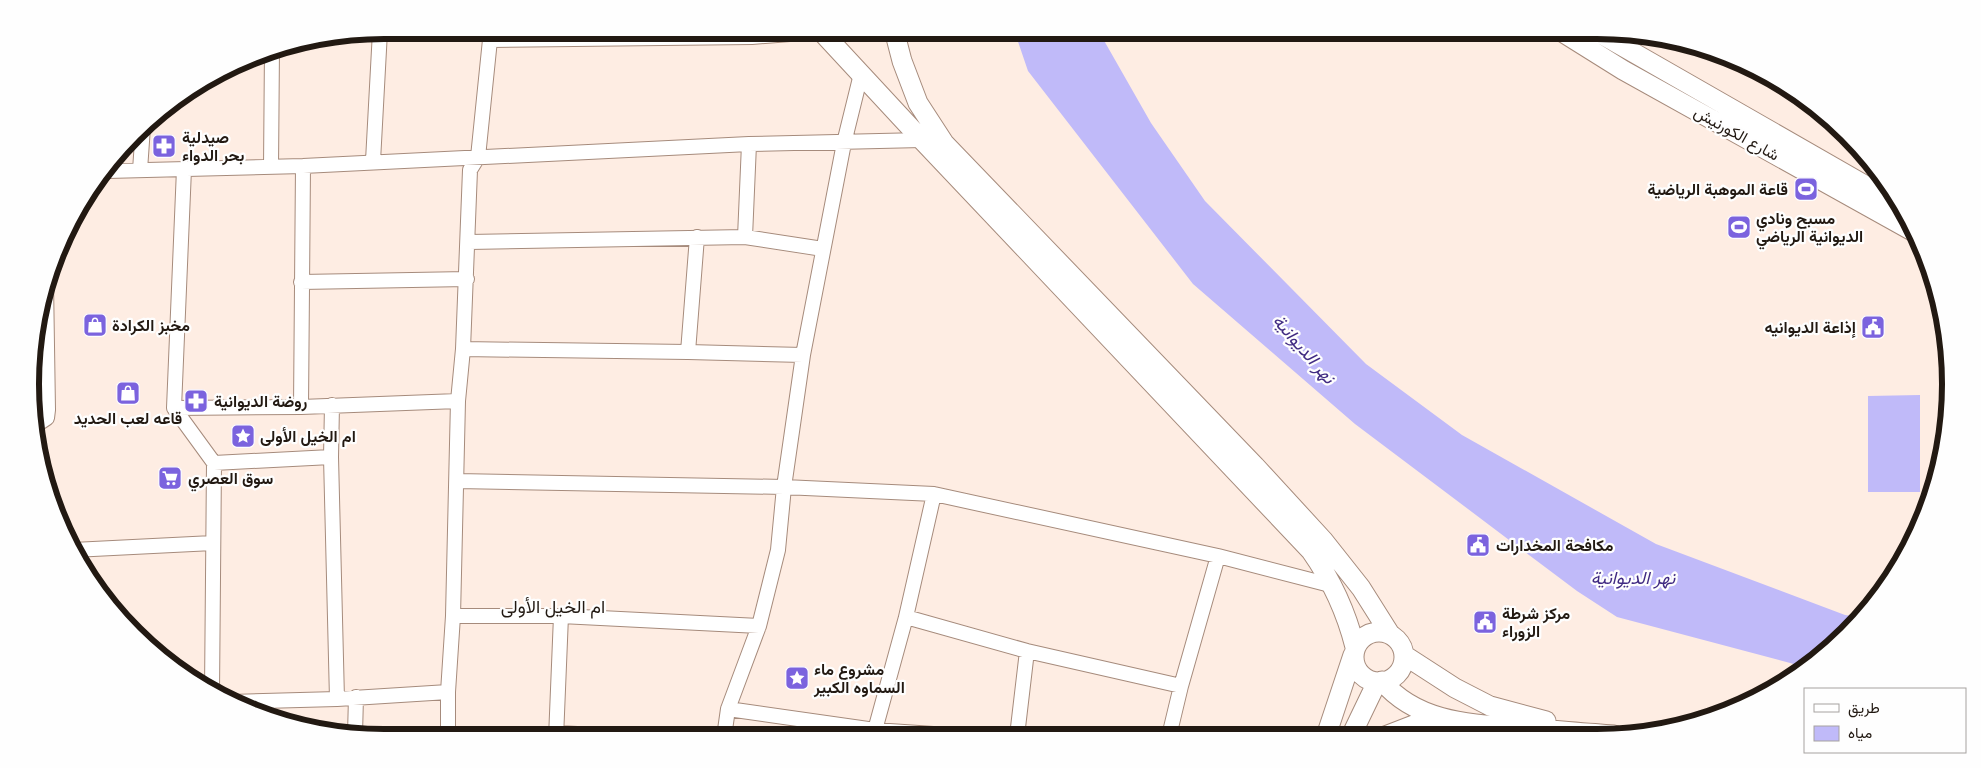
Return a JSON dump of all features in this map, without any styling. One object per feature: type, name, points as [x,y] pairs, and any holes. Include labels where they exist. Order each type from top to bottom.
[{"type":"main road","points":[[832,39],[860,74],[1311,550],[1334,586],[1346,616],[1357,670],[1363,676],[1380,682],[1407,704],[1444,719],[1536,729]]},
{"type":"main road","points":[[896,39],[902,61],[918,103],[944,143],[1255,466],[1323,540],[1361,588],[1390,634],[1402,646],[1403,662],[1395,675],[1380,682],[1355,729]]},
{"type":"main road","points":[[905,39],[906,59],[918,103]]},
{"type":"main road","name":"شارع الكورنيش","points":[[1573,39],[1623,70],[1905,228]]},
{"type":"main road","name":"شارع الكورنيش","points":[[1610,39],[1887,197]]},
{"type":"main road","points":[[1328,729],[1354,651],[1366,635],[1374,632],[1390,634]]},
{"type":"main road","points":[[1404,655],[1455,688],[1490,706],[1575,729]]},
{"type":"main road","points":[[1403,729],[1416,724],[1444,719]]},
{"type":"street","points":[[373,161],[380,39]]},
{"type":"street","points":[[448,729],[448,692],[453,616],[458,401],[467,279],[470,170],[478,157],[491,39]]},
{"type":"street","points":[[271,167],[272,57]]},
{"type":"street","points":[[725,729],[728,709],[759,626],[778,550],[784,487],[803,356],[844,143],[860,74]]},
{"type":"street","points":[[140,170],[142,138]]},
{"type":"street","points":[[112,171],[303,166],[373,161],[749,144],[922,140]]},
{"type":"street","points":[[745,237],[749,144]]},
{"type":"street","points":[[302,406],[303,166]]},
{"type":"street","points":[[184,169],[174,408],[214,464],[212,684]]},
{"type":"street","points":[[688,352],[698,237]]},
{"type":"street","points":[[468,242],[745,237],[823,249]]},
{"type":"street","points":[[302,282],[467,279]]},
{"type":"street","points":[[41,422],[47,418],[48,410],[46,312]]},
{"type":"street","points":[[463,349],[688,352],[803,356]]},
{"type":"street","points":[[174,408],[458,401]]},
{"type":"street","points":[[332,405],[331,457],[337,699]]},
{"type":"street","points":[[214,464],[331,457]]},
{"type":"street","points":[[457,481],[784,487],[934,494],[1218,556],[1334,586]]},
{"type":"street","points":[[875,729],[906,618],[934,494]]},
{"type":"street","points":[[81,550],[213,543]]},
{"type":"street","points":[[1171,729],[1218,556]]},
{"type":"street","points":[[453,616],[561,616],[759,626]]},
{"type":"street","points":[[556,729],[561,616]]},
{"type":"street","points":[[906,618],[1027,650],[1181,686]]},
{"type":"street","points":[[1018,729],[1027,650]]},
{"type":"street","points":[[253,703],[448,692]]},
{"type":"street","points":[[355,728],[356,697]]},
{"type":"street","points":[[728,709],[868,729]]},
{"type":"water","name":"نهر الديوانية","points":[[1017,39],[1103,39],[1151,123],[1205,201],[1366,364],[1462,435],[1656,544],[1845,615],[1853,616],[1825,644],[1797,665],[1617,617],[1577,591],[1355,424],[1193,284],[1028,71]]},
{"type":"water","points":[[1920,395],[1920,492],[1868,492],[1868,396]]},
{"type":"place","name":"صيدلية بحر الدواء","points":[[164,146]]},
{"type":"place","name":"قاعة الموهبة الرياضية","points":[[1806,189]]},
{"type":"place","name":"مسبح ونادي الديوانية الرياضي","points":[[1739,227]]},
{"type":"place","name":"مخبز الكرادة","points":[[95,325]]},
{"type":"place","name":"إذاعة الديوانيه","points":[[1873,327]]},
{"type":"place","name":"قاعه لعب الحديد","points":[[128,393]]},
{"type":"place","name":"روضة الديوانية","points":[[196,401]]},
{"type":"place","name":"ام الخيل الأولى","points":[[243,436]]},
{"type":"place","name":"سوق العصري","points":[[170,478]]},
{"type":"place","name":"مكافحة المخدارات","points":[[1478,545]]},
{"type":"place","name":"مركز شرطة الزوراء","points":[[1485,622]]},
{"type":"place","name":"مشروع ماء السماوه الكبير","points":[[797,678]]},
{"type":"district","name":"ام الخيل الأولى","points":[[553,607]]}]
